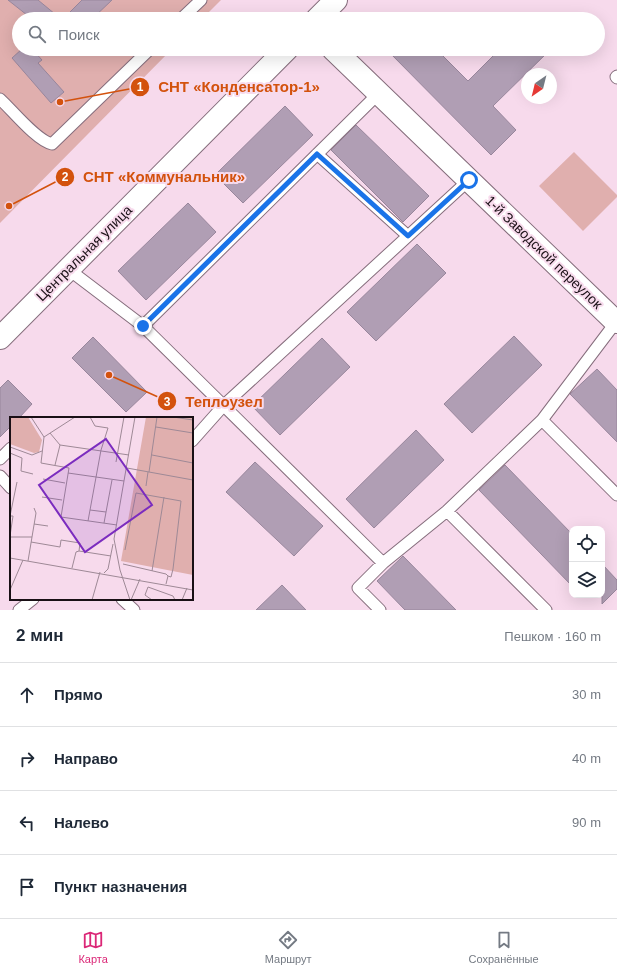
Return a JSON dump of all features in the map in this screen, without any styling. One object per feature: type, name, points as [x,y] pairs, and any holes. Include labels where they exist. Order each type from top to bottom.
[{"type":"street","points":[[324,12],[336,0]]},
{"type":"street","name":"Центральная улица","points":[[0,338],[280,56]]},
{"type":"street","name":"1-й Заводской переулок","points":[[340,56],[616,322]]},
{"type":"lane","points":[[188,12],[201,0]]},
{"type":"lane","points":[[0,98],[38,137],[47,143],[52,144],[143,56]]},
{"type":"lane","points":[[143,326],[379,93]]},
{"type":"lane","points":[[317,154],[408,236]]},
{"type":"lane","points":[[193,439],[224,405],[469,180]]},
{"type":"lane","points":[[68,269],[143,326],[383,563]]},
{"type":"lane","points":[[380,610],[358,588],[383,563],[447,511],[542,420],[616,322]]},
{"type":"lane","points":[[542,420],[617,495]]},
{"type":"lane","points":[[0,459],[10,449]]},
{"type":"lane","points":[[0,476],[10,487]]},
{"type":"lane","points":[[447,511],[546,610]]},
{"type":"lane","points":[[19,610],[32,600]]},
{"type":"lane","points":[[123,600],[134,610]]},
{"type":"shaded area","points":[[0,0],[221,0],[209,12],[12,12],[12,56],[165,56],[0,223]]},
{"type":"shaded area","points":[[574,152],[617,195],[617,197],[583,231],[539,186]]},
{"type":"building","points":[[8,0],[38,0],[53,12],[23,12]]},
{"type":"building","points":[[82,0],[112,0],[99,12],[70,12]]},
{"type":"building","points":[[14,56],[38,56],[42,60],[38,63],[64,92],[51,103],[12,58]]},
{"type":"building","points":[[393,56],[443,56],[468,81],[493,56],[544,56],[532,68],[521,68],[521,78],[493,106],[516,130],[491,155]]},
{"type":"building","points":[[285,106],[313,135],[243,203],[215,175]]},
{"type":"building","points":[[356,125],[429,196],[403,222],[331,150]]},
{"type":"building","points":[[188,203],[216,232],[146,300],[118,271]]},
{"type":"building","points":[[417,244],[446,273],[376,341],[347,312]]},
{"type":"building","points":[[514,336],[542,365],[472,433],[444,404]]},
{"type":"building","points":[[93,337],[147,392],[126,412],[72,358]]},
{"type":"building","points":[[322,338],[350,367],[280,435],[252,406]]},
{"type":"building","points":[[597,369],[617,390],[617,442],[570,394]]},
{"type":"building","points":[[8,380],[32,404],[20,417],[10,417],[10,427],[0,437],[0,388]]},
{"type":"building","points":[[416,430],[444,460],[374,528],[346,499]]},
{"type":"building","points":[[255,462],[323,526],[294,556],[226,492]]},
{"type":"building","points":[[505,465],[569,531],[569,583],[479,490]]},
{"type":"building","points":[[403,556],[456,610],[405,610],[377,581]]},
{"type":"building","points":[[605,567],[617,580],[617,589],[602,604],[602,598],[605,598]]},
{"type":"building","points":[[282,585],[306,610],[256,610]]},
{"type":"place","name":"СНТ «Конденсатор-1»","points":[[60,102]]},
{"type":"place","name":"СНТ «Коммунальник»","points":[[9,206]]},
{"type":"place","name":"Теплоузел","points":[[109,375]]},
{"type":"route","points":[[143,326],[317,154],[408,236],[469,180]]}]
